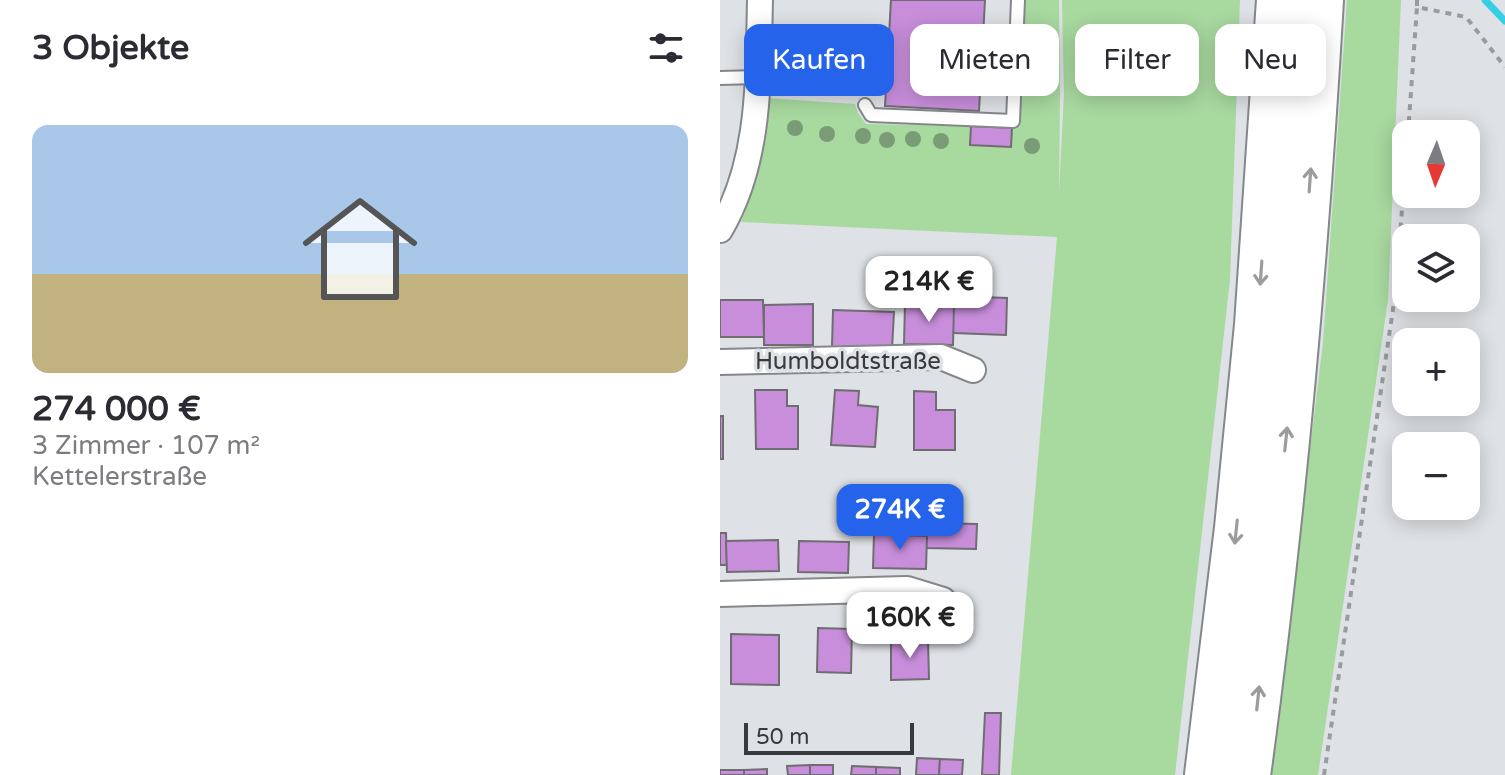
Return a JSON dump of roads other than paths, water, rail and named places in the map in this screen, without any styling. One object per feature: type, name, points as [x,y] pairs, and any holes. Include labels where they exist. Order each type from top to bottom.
[{"type":"highway","points":[[1207,775],[1237,528],[1257,325],[1279,0]]},
{"type":"highway","points":[[1248,775],[1298,331],[1321,0]]},
{"type":"street","points":[[759,24],[760,0]]},
{"type":"street","points":[[720,230],[732,209],[751,149],[756,96]]},
{"type":"street","name":"Humboldtstraße","points":[[720,362],[941,357],[973,370]]},
{"type":"street","points":[[720,594],[907,589],[943,600]]},
{"type":"lane","points":[[865,105],[871,115],[1013,121],[1018,0]]},
{"type":"lane","points":[[720,78],[744,77]]},
{"type":"waterway","points":[[1485,0],[1505,21]]}]
